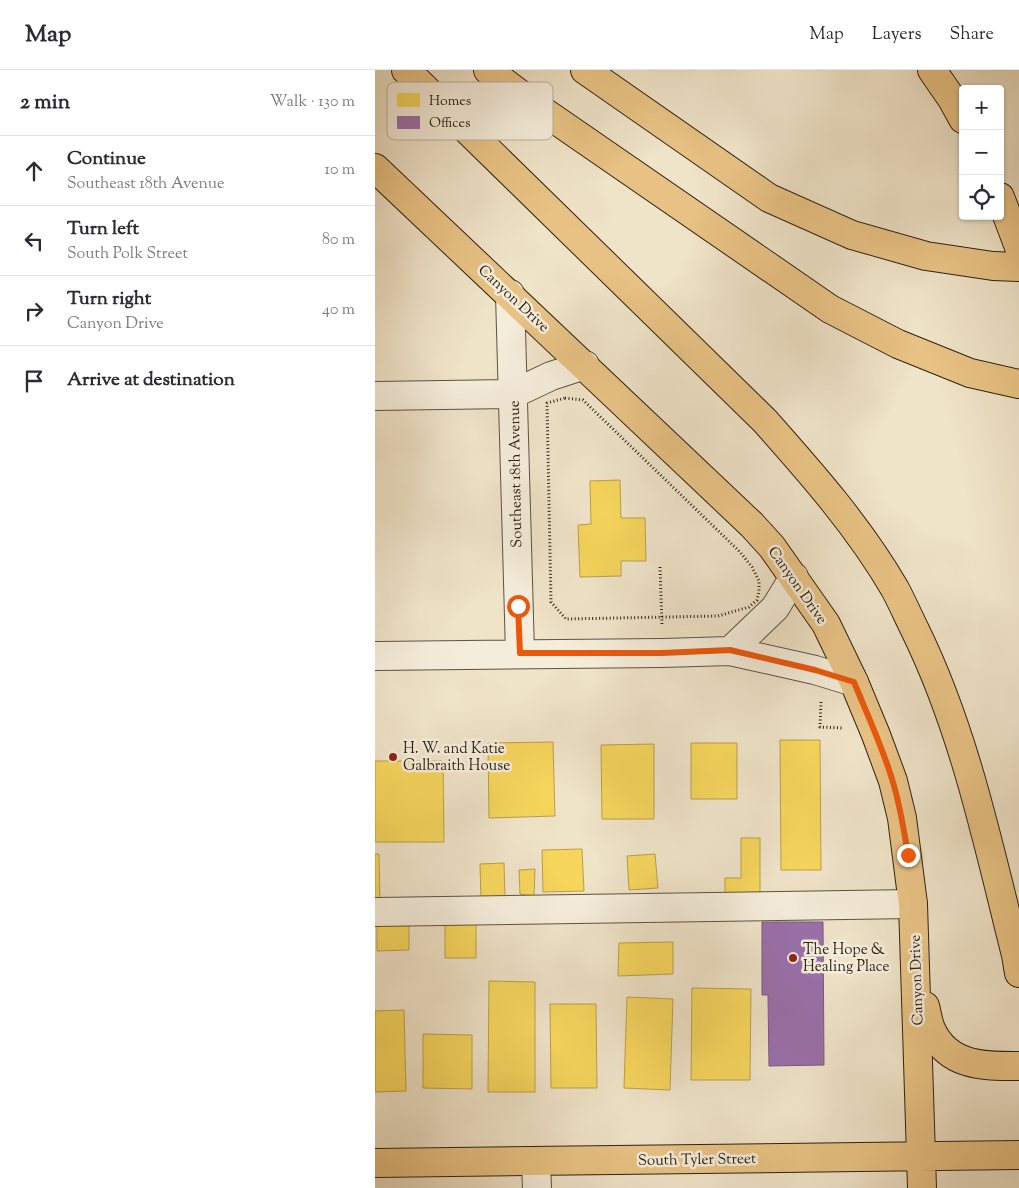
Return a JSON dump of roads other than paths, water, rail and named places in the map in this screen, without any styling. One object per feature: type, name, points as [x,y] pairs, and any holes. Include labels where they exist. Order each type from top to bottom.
[{"type":"main road","points":[[406,70],[418,82]]},
{"type":"main road","points":[[488,70],[504,82]]},
{"type":"main road","points":[[585,70],[769,198],[852,236],[927,256],[993,266],[1019,267]]},
{"type":"main road","points":[[932,70],[959,113]]},
{"type":"main road","points":[[553,118],[830,310],[898,344],[970,373],[1019,384]]},
{"type":"main road","points":[[478,140],[765,421],[814,476],[855,529],[895,589],[929,658],[953,720],[973,785],[1018,964]]},
{"type":"main road","name":"Canyon Drive","points":[[375,168],[752,524],[772,547],[826,624],[854,682],[876,735],[893,780],[902,818],[913,904],[922,1188]]},
{"type":"main road","points":[[1004,208],[1019,247]]},
{"type":"main road","points":[[916,976],[931,1029],[940,1045],[953,1056],[970,1063],[988,1066],[1019,1066]]},
{"type":"main road","name":"South Tyler Street","points":[[375,1163],[537,1175],[922,1156],[1019,1155]]},
{"type":"street","name":"Southeast 18th Avenue","points":[[510,294],[520,653]]},
{"type":"street","points":[[375,396],[513,394],[551,376],[585,365]]},
{"type":"street","points":[[730,650],[775,608],[794,577]]},
{"type":"street","points":[[375,656],[662,653],[730,650],[815,670],[854,682]]},
{"type":"street","points":[[375,912],[913,904]]},
{"type":"place","name":"H. W. and Katie Galbraith House","points":[[393,757]]},
{"type":"place","name":"The Hope & Healing Place","points":[[793,958]]}]
